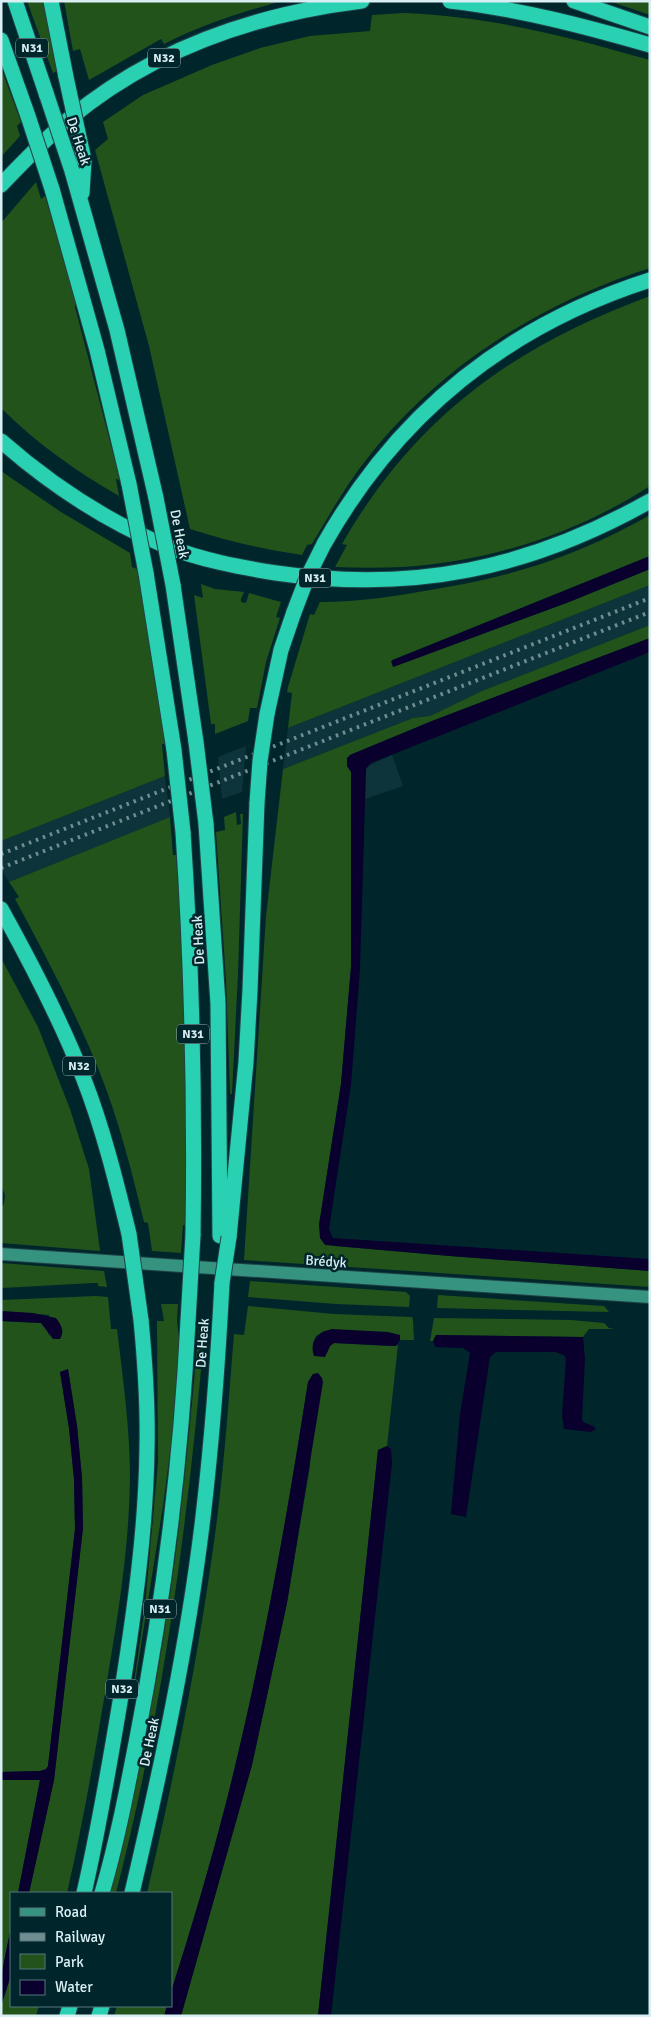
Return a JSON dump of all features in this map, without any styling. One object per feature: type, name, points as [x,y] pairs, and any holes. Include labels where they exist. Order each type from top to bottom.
[{"type":"highway","name":"De Heak","points":[[16,1],[72,171],[117,330],[174,585],[206,824],[218,1004],[224,1236],[220,1323],[203,1518],[188,1624],[169,1728],[132,1892]]},
{"type":"highway","name":"N31","points":[[51,1],[84,160],[82,205]]},
{"type":"highway","name":"N32","points":[[1,185],[70,118],[114,86],[148,66],[216,34],[253,22],[288,13],[362,1]]},
{"type":"highway","points":[[450,1],[516,10],[591,28],[650,45]]},
{"type":"highway","points":[[574,1],[650,27]]},
{"type":"highway","name":"De Heak","points":[[1,40],[52,189],[95,341],[129,484],[146,573],[174,750],[183,832],[193,1013],[195,1147],[193,1235],[184,1407],[176,1484],[156,1632],[124,1806],[102,1892]]},
{"type":"highway","name":"N31","points":[[224,1236],[246,1054],[260,761],[267,714],[281,650],[307,578],[324,544],[350,501],[378,463],[411,425],[449,388],[487,360],[536,329],[591,302],[650,280]]},
{"type":"highway","name":"N31","points":[[1,441],[41,474],[73,496],[136,532],[166,546],[254,569],[331,580],[404,580],[478,569],[546,550],[585,535],[650,501]]},
{"type":"highway","name":"N32","points":[[1,909],[53,1007],[83,1077],[108,1151],[129,1234],[145,1363],[147,1448],[140,1558],[131,1633],[112,1748],[100,1819],[84,1892]]},
{"type":"street","name":"Brédyk","points":[[1,1254],[650,1297]]},
{"type":"shaded area","points":[[650,585],[650,625],[482,691],[430,716],[413,718],[283,769],[288,728]]},
{"type":"shaded area","points":[[246,746],[242,792],[222,799],[218,757]]},
{"type":"shaded area","points":[[392,755],[403,786],[365,799],[366,769],[368,766]]},
{"type":"shaded area","points":[[165,776],[170,817],[9,882],[1,868],[1,841]]},
{"type":"green space","points":[[27,1],[44,1],[57,71],[53,73]]},
{"type":"green space","points":[[64,1],[282,1],[222,20],[164,44],[161,39],[89,80],[80,49],[73,51]]},
{"type":"green space","points":[[609,1],[650,1],[650,15]]},
{"type":"green space","points":[[405,13],[499,23],[589,43],[650,60],[650,268],[570,299],[496,341],[461,366],[398,423],[370,455],[346,488],[312,544],[307,545],[302,555],[245,544],[190,529],[149,346],[95,150],[108,139],[103,122],[143,95],[212,65],[260,48],[310,36],[370,31],[372,15]]},
{"type":"green space","points":[[1,68],[21,122],[17,126],[20,136],[1,157]]},
{"type":"green space","points":[[36,182],[41,199],[45,196],[77,301],[75,307],[120,480],[116,479],[119,496],[57,456],[1,408],[1,223]]},
{"type":"green space","points":[[650,296],[650,486],[593,518],[563,531],[500,552],[435,564],[394,567],[335,567],[347,545],[342,544],[371,499],[402,459],[436,423],[472,391],[512,363],[555,338],[601,316]]},
{"type":"green space","points":[[1,471],[61,512],[130,553],[132,567],[142,571],[165,744],[162,744],[165,776],[1,841]]},
{"type":"green space","points":[[650,515],[650,556],[392,660],[393,667],[569,602],[650,569],[650,585],[288,728],[292,693],[287,692],[288,687],[310,614],[314,615],[320,602],[349,601],[421,592],[494,577],[572,553]]},
{"type":"green space","points":[[201,584],[215,589],[244,592],[241,602],[246,603],[249,593],[281,602],[276,617],[280,618],[266,662],[257,708],[250,708],[248,721],[215,734],[215,724],[211,724],[194,595],[203,598]]},
{"type":"green space","points":[[650,625],[650,638],[432,721],[350,755],[347,766],[351,772],[351,967],[341,1084],[319,1225],[335,1246],[650,1271],[650,1287],[244,1260],[266,916],[283,769],[413,718],[430,716],[482,691]]},
{"type":"green space","points":[[236,812],[237,825],[241,824],[240,814],[243,814],[238,974],[232,1094],[230,1094],[226,980],[216,832],[225,830],[224,817]]},
{"type":"green space","points":[[170,817],[173,855],[176,855],[187,1011],[187,1225],[183,1225],[181,1253],[152,1251],[148,1223],[144,1222],[130,1166],[107,1091],[81,1029],[15,899],[19,897],[9,882]]},
{"type":"green space","points":[[1,958],[38,1027],[70,1109],[89,1169],[100,1251],[1,1243],[1,1207],[4,1204],[5,1195],[1,1185]]},
{"type":"green space","points":[[1,1263],[104,1271],[107,1287],[98,1286],[98,1283],[93,1283],[2,1288]]},
{"type":"green space","points":[[250,1281],[406,1292],[410,1296],[409,1307],[336,1304],[248,1297]]},
{"type":"green space","points":[[438,1295],[604,1306],[609,1312],[437,1308]]},
{"type":"green space","points":[[108,1297],[111,1329],[117,1329],[124,1385],[130,1479],[125,1560],[97,1743],[67,1892],[29,1892],[54,1780],[83,1528],[82,1478],[77,1426],[68,1369],[60,1372],[69,1428],[74,1479],[75,1529],[48,1766],[46,1770],[40,1771],[1,1772],[1,1321],[41,1323],[47,1328],[49,1336],[49,1315],[1,1311],[1,1300]]},
{"type":"green space","points":[[161,1304],[178,1304],[177,1320],[180,1348],[173,1430],[163,1506],[132,1696],[145,1606],[158,1462],[157,1321],[164,1321]]},
{"type":"green space","points":[[248,1306],[334,1314],[412,1317],[413,1320],[414,1340],[400,1340],[399,1335],[324,1331],[316,1336],[313,1343],[327,1353],[330,1346],[334,1343],[398,1345],[387,1446],[378,1450],[318,2016],[181,2016],[252,1765],[287,1603],[310,1466],[313,1374],[308,1382],[272,1593],[239,1751],[207,1874],[172,1989],[172,1892],[147,1892],[183,1725],[206,1598],[222,1473],[234,1334],[244,1335]]},
{"type":"green space","points":[[434,1318],[571,1320],[604,1323],[609,1328],[614,1329],[589,1329],[583,1337],[436,1335],[433,1341],[430,1341]]},
{"type":"green space","points":[[199,1324],[205,1324],[191,1468],[161,1682],[133,1823],[116,1892],[110,1892],[139,1768],[163,1641],[175,1562]]},
{"type":"green space","points":[[1,1780],[40,1780],[18,1892],[10,1892],[10,1932],[1,1977]]},
{"type":"green space","points":[[10,1978],[10,2007],[39,2007],[36,2016],[1,2016],[1,2006]]},
{"type":"green space","points":[[117,2007],[167,2007],[164,2016],[114,2016]]},
{"type":"water","points":[[650,556],[650,569],[569,602],[393,667],[391,661]]},
{"type":"water","points":[[650,638],[650,652],[371,763],[366,769],[360,969],[351,1085],[329,1229],[333,1238],[650,1259],[650,1271],[325,1245],[320,1238],[319,1225],[341,1084],[351,967],[351,772],[347,766],[347,758],[350,755],[432,721]]},
{"type":"water","points":[[1,1311],[33,1313],[56,1318],[62,1328],[60,1339],[53,1339],[41,1323],[1,1321]]},
{"type":"water","points":[[332,1329],[388,1332],[400,1335],[400,1340],[396,1346],[334,1343],[330,1346],[325,1357],[314,1356],[313,1346],[316,1338],[323,1332]]},
{"type":"water","points":[[436,1335],[583,1337],[585,1359],[582,1418],[583,1422],[596,1429],[591,1432],[564,1429],[562,1415],[566,1359],[564,1355],[555,1352],[496,1352],[490,1357],[466,1517],[451,1514],[460,1414],[470,1353],[463,1348],[435,1347],[433,1341]]},
{"type":"water","points":[[68,1369],[77,1426],[82,1478],[83,1528],[54,1780],[29,1892],[18,1892],[40,1780],[1,1780],[1,1772],[40,1771],[48,1766],[75,1529],[74,1479],[69,1428],[60,1372]]},
{"type":"water","points":[[318,1373],[323,1382],[287,1603],[252,1765],[181,2016],[164,2016],[167,2007],[172,2007],[172,1989],[193,1921],[239,1751],[272,1593],[308,1382],[313,1374]]},
{"type":"water","points":[[387,1446],[391,1449],[392,1463],[331,2016],[318,2016],[378,1450]]},
{"type":"water","points":[[10,1932],[10,1978],[1,2006],[1,1977]]},
{"type":"railway","points":[[1,854],[650,598]]},
{"type":"railway","points":[[1,868],[650,612]]}]
